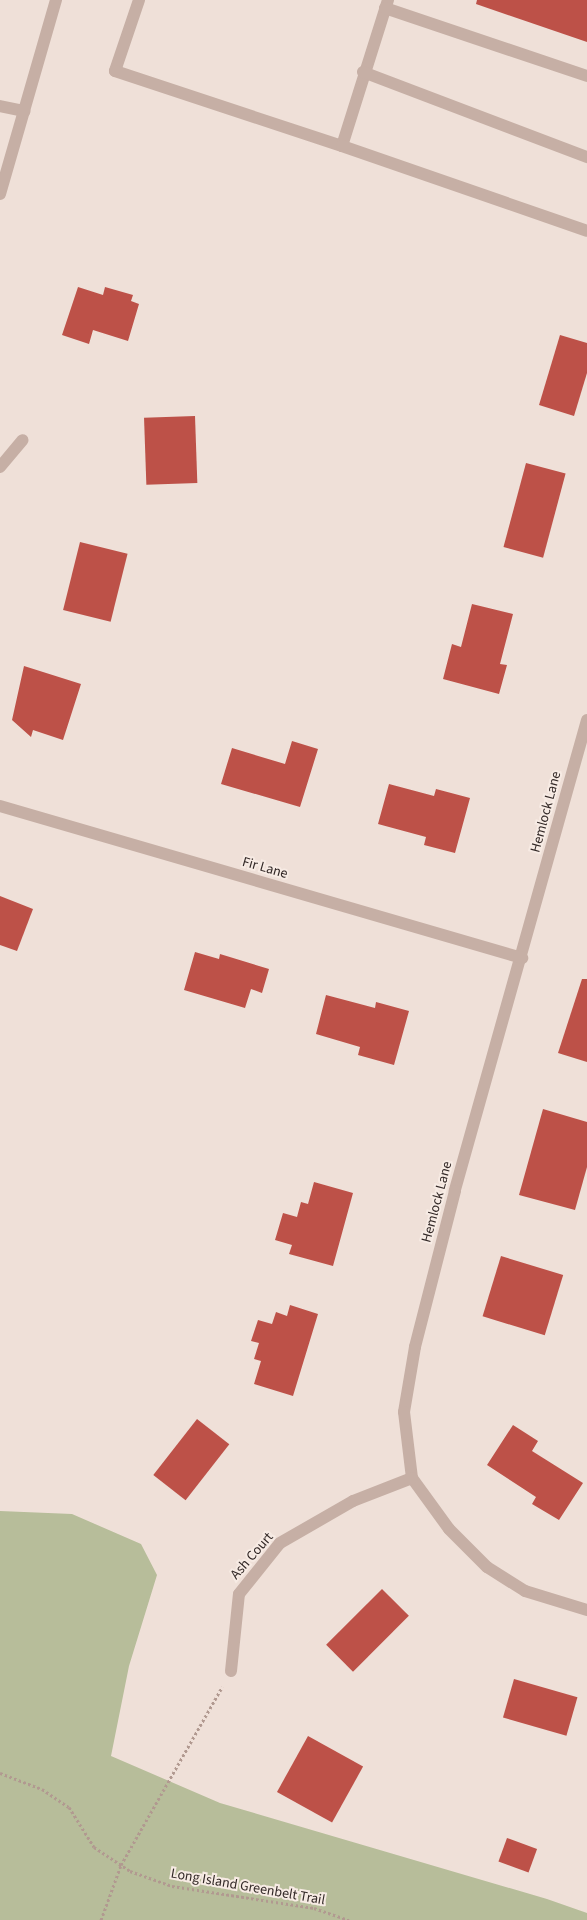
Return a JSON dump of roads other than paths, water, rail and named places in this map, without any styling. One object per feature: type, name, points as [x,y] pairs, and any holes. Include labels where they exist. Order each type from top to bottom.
[{"type":"street","points":[[0,194],[56,0]]},
{"type":"street","points":[[139,0],[114,71],[342,146],[587,230]]},
{"type":"street","points":[[342,146],[363,72],[386,4],[587,76]]},
{"type":"street","points":[[363,72],[587,156]]},
{"type":"street","points":[[0,106],[24,111]]},
{"type":"street","points":[[0,467],[23,440]]},
{"type":"street","name":"Hemlock Lane","points":[[587,720],[415,1346],[404,1412],[412,1478],[449,1529],[487,1567],[525,1591],[587,1610]]},
{"type":"street","name":"Fir Lane","points":[[0,806],[522,958]]},
{"type":"street","name":"Ash Court","points":[[231,1671],[239,1594],[280,1543],[353,1501],[412,1478]]}]
